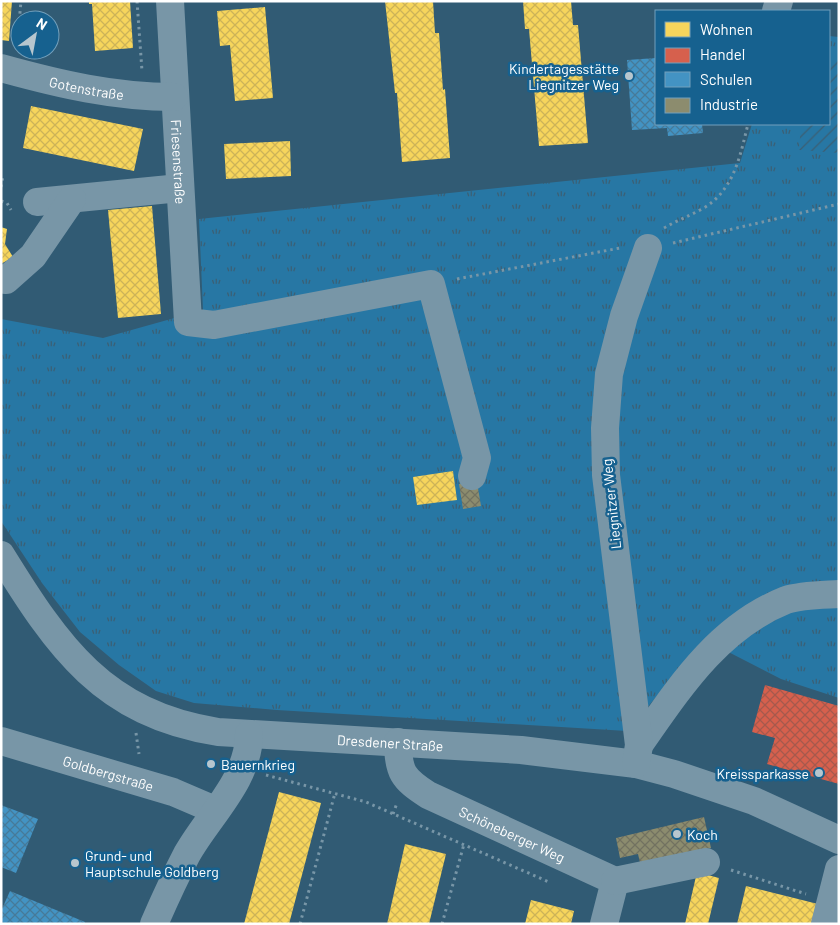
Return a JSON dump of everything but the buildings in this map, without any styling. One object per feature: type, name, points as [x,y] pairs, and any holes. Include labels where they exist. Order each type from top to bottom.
[{"type":"street","name":"Friesenstraße","points":[[170,1],[188,322],[214,325],[432,284]]},
{"type":"street","name":"Gotenstraße","points":[[1,68],[83,89],[142,97],[174,97]]},
{"type":"street","points":[[26,209],[72,199],[180,188]]},
{"type":"street","points":[[6,280],[32,256],[72,199]]},
{"type":"street","name":"Liegnitzer Weg","points":[[638,755],[606,475],[604,428],[609,374],[624,316],[655,239]]},
{"type":"street","points":[[432,284],[477,458],[472,476]]},
{"type":"street","name":"Dresdener Straße","points":[[1,554],[52,634],[77,662],[107,688],[144,712],[189,728],[249,734],[638,755],[674,774],[754,802],[839,840]]},
{"type":"street","points":[[638,755],[685,680],[723,638],[759,614],[788,600],[839,594]]},
{"type":"street","points":[[154,924],[188,854],[243,770],[249,751],[249,734]]},
{"type":"street","name":"Goldbergstraße","points":[[1,741],[196,800],[216,810]]},
{"type":"street","name":"Schöneberger Weg","points":[[398,742],[398,764],[411,784],[437,799],[615,881]]},
{"type":"street","points":[[604,924],[615,881],[706,862]]},
{"type":"street","points":[[828,912],[838,871]]},
{"type":"path","points":[[137,1],[141,52]]},
{"type":"path","points":[[655,239],[704,208],[726,189],[737,167],[748,125]]},
{"type":"path","points":[[1,187],[3,176]]},
{"type":"path","points":[[1,201],[26,209]]},
{"type":"path","points":[[432,284],[655,239],[708,236],[839,204]]},
{"type":"path","points":[[141,783],[136,731],[144,712]]},
{"type":"path","points":[[258,774],[366,802],[550,882]]},
{"type":"path","points":[[300,924],[335,793]]},
{"type":"path","points":[[442,924],[464,844]]},
{"type":"path","points":[[706,862],[828,912]]},
{"type":"green space","points":[[830,36],[839,37],[839,698],[781,679],[705,640],[627,731],[277,710],[194,703],[156,691],[119,665],[80,632],[42,583],[1,521],[1,319],[103,338],[203,310],[199,219],[740,163],[752,125],[830,125]]},
{"type":"green space","points":[[830,59],[839,59],[839,153],[799,150],[801,125],[830,125]]},
{"type":"place","name":"Kindertagesstätte Liegnitzer Weg","points":[[629,76]]},
{"type":"place","name":"Bauernkrieg","points":[[211,764]]},
{"type":"place","name":"Kreissparkasse","points":[[819,773]]},
{"type":"place","name":"Koch","points":[[677,834]]},
{"type":"place","name":"Grund- und Hauptschule Goldberg","points":[[75,863]]}]
